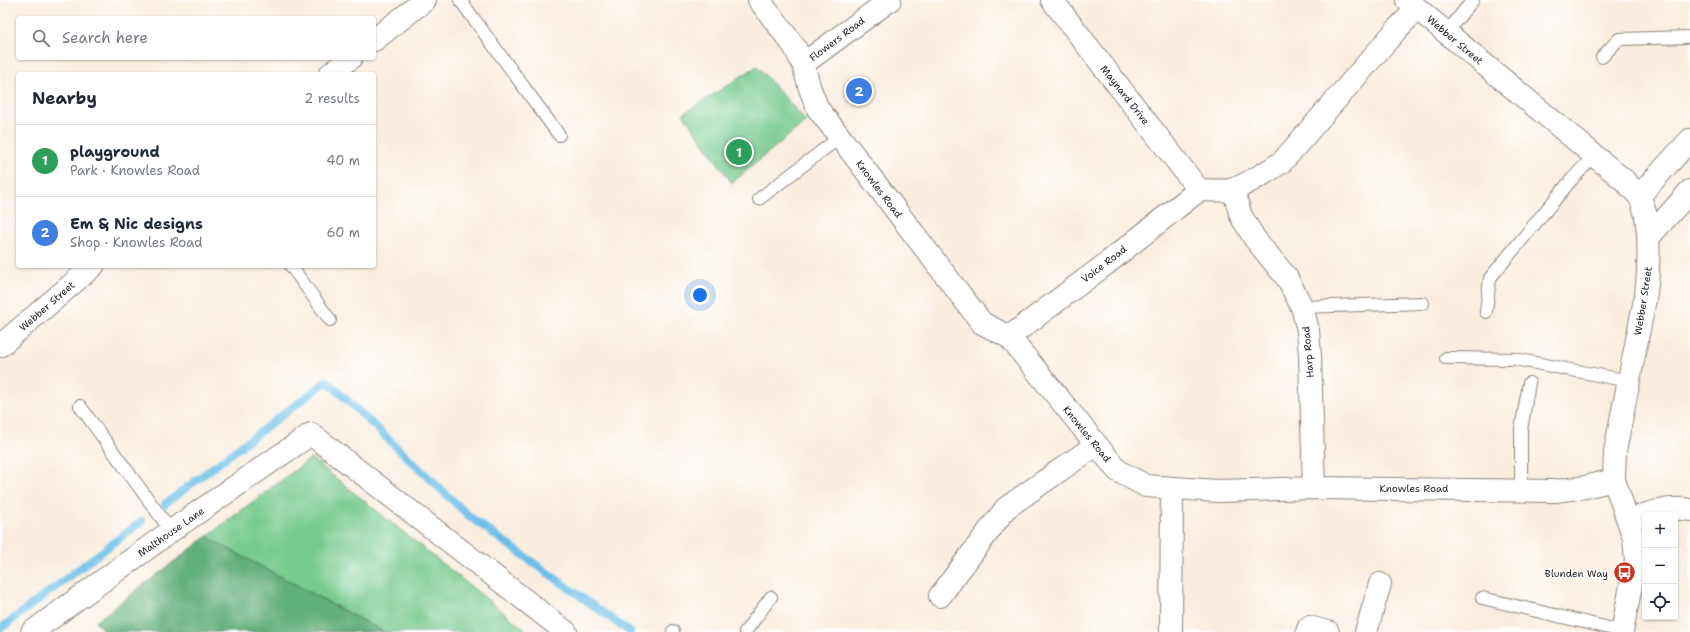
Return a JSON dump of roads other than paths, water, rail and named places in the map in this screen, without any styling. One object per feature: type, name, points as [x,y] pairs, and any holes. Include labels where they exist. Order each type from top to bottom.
[{"type":"street","points":[[376,38],[425,0]]},
{"type":"street","name":"Knowles Road","points":[[759,0],[794,46],[803,64],[810,89],[818,109],[982,323],[1009,337],[1118,471],[1146,486],[1218,491],[1314,488],[1555,491],[1585,487],[1614,480]]},
{"type":"street","name":"Flowers Road","points":[[803,64],[890,0]]},
{"type":"street","name":"Maynard Drive","points":[[1052,0],[1199,190]]},
{"type":"street","points":[[1199,190],[1215,191],[1233,189],[1263,174],[1282,162],[1398,28],[1412,4]]},
{"type":"street","name":"Webber Street","points":[[1412,4],[1625,181],[1639,196],[1648,238],[1649,269],[1646,294],[1614,451],[1614,480],[1634,538],[1636,560],[1622,631]]},
{"type":"street","points":[[333,72],[348,60]]},
{"type":"street","points":[[1639,196],[1690,140]]},
{"type":"street","name":"Harp Road","points":[[1233,189],[1241,216],[1255,239],[1287,278],[1302,307],[1308,330],[1310,356],[1314,488]]},
{"type":"street","name":"Voice Road","points":[[1009,337],[1106,264],[1199,190]]},
{"type":"street","points":[[1648,238],[1690,191]]},
{"type":"street","name":"Webber Street","points":[[0,346],[91,268]]},
{"type":"street","name":"Malthouse Lane","points":[[32,632],[171,531],[311,434],[566,632]]},
{"type":"street","points":[[940,596],[1006,508],[1096,445]]},
{"type":"street","points":[[1170,632],[1172,488]]},
{"type":"street","points":[[1629,520],[1662,509],[1681,508],[1690,510]]},
{"type":"street","points":[[1366,632],[1380,584]]},
{"type":"street","points":[[1307,632],[1309,627],[1328,632]]},
{"type":"lane","points":[[460,0],[559,135]]},
{"type":"lane","points":[[1446,33],[1473,0]]},
{"type":"lane","points":[[1602,57],[1619,39],[1690,37]]},
{"type":"lane","points":[[759,199],[840,137]]},
{"type":"lane","points":[[1486,312],[1490,278],[1572,179],[1594,156]]},
{"type":"lane","points":[[292,268],[330,320]]},
{"type":"lane","points":[[1302,307],[1423,303]]},
{"type":"lane","points":[[1446,358],[1515,359],[1629,381]]},
{"type":"lane","points":[[1521,490],[1521,430],[1529,383]]},
{"type":"lane","points":[[80,406],[171,531]]},
{"type":"lane","points":[[745,632],[772,597]]},
{"type":"lane","points":[[1482,598],[1622,631]]},
{"type":"waterway","points":[[165,504],[327,381],[470,517],[630,632]]},
{"type":"waterway","points":[[0,629],[142,521]]},
{"type":"place","name":"Em & Nic designs","points":[[859,91]]},
{"type":"place","name":"playground","points":[[739,152]]},
{"type":"place","name":"Blunden Way","points":[[1624,573]]}]
